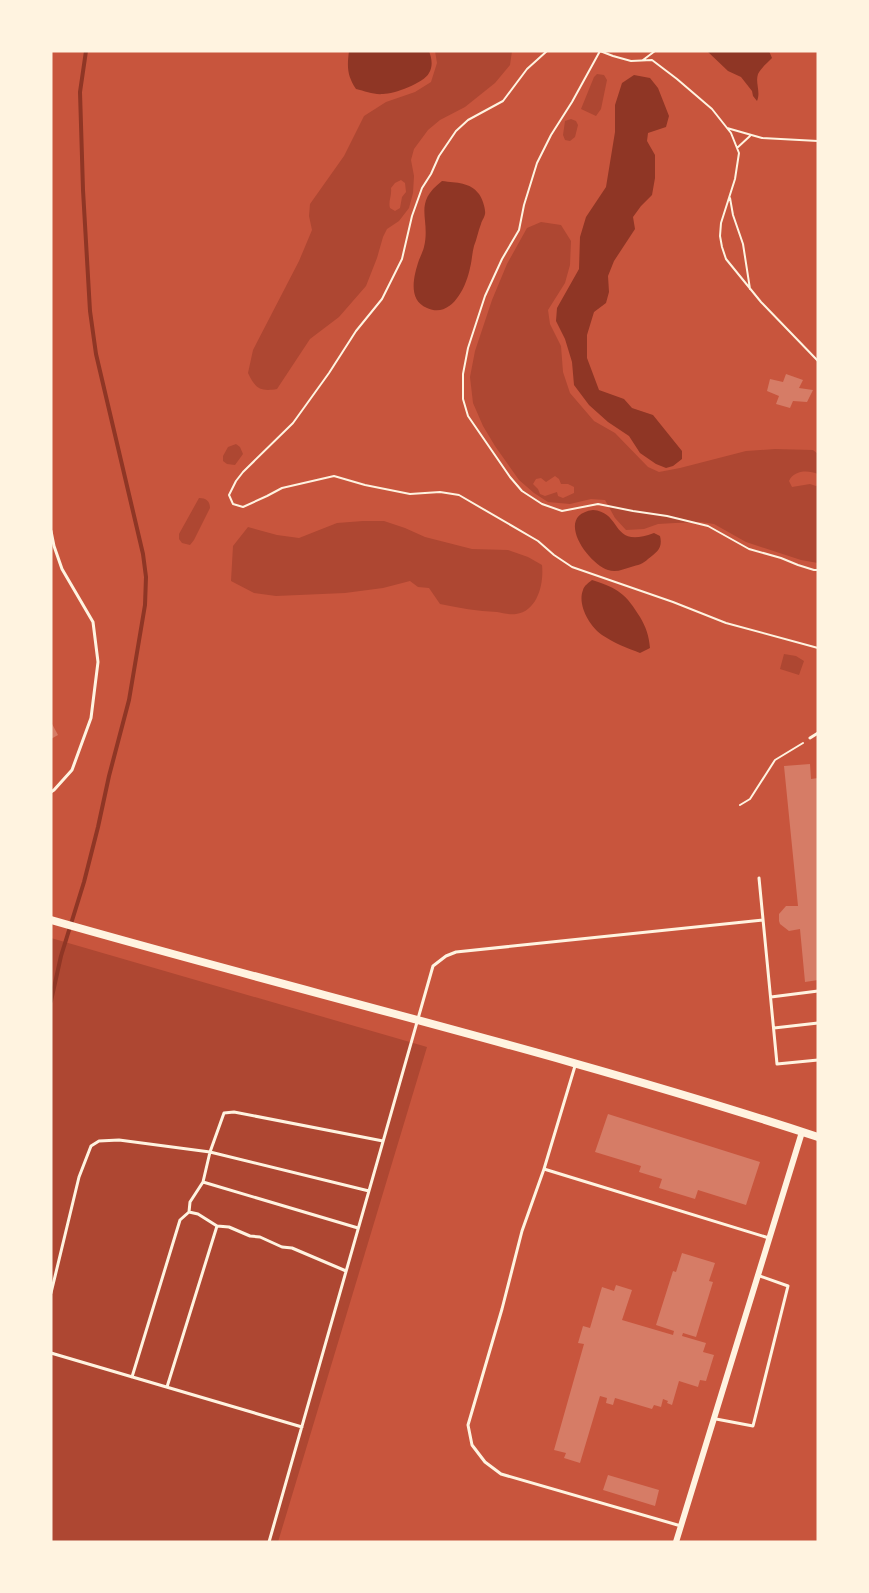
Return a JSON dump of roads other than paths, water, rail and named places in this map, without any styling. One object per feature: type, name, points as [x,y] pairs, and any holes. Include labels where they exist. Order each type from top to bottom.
[{"type":"main road","points":[[51,920],[261,979],[418,1019],[729,1108],[818,1137]]},
{"type":"street","points":[[676,1542],[802,1132]]},
{"type":"lane","points":[[51,531],[62,569],[93,622],[98,662],[92,718],[72,770],[51,792]]},
{"type":"lane","points":[[810,738],[818,734]]},
{"type":"lane","points":[[759,878],[777,1064],[818,1060]]},
{"type":"lane","points":[[269,1542],[434,966],[446,956],[456,952],[763,920]]},
{"type":"lane","points":[[771,997],[818,992]]},
{"type":"lane","points":[[774,1028],[818,1023]]},
{"type":"lane","points":[[575,1064],[544,1169],[522,1231],[468,1425],[472,1445],[485,1462],[501,1474],[681,1526]]},
{"type":"lane","points":[[132,1377],[180,1220],[189,1212],[190,1202],[203,1182],[210,1152],[224,1113],[234,1112],[383,1141]]},
{"type":"lane","points":[[51,1293],[79,1177],[91,1146],[99,1141],[119,1140],[210,1152],[369,1191]]},
{"type":"lane","points":[[544,1169],[769,1238]]},
{"type":"lane","points":[[203,1182],[358,1228]]},
{"type":"lane","points":[[189,1212],[198,1214],[217,1226],[229,1227],[282,1247],[292,1248],[346,1271]]},
{"type":"lane","points":[[167,1387],[217,1226]]},
{"type":"lane","points":[[714,1418],[753,1426],[788,1286],[757,1275]]},
{"type":"lane","points":[[51,1353],[302,1427]]},
{"type":"waterway","points":[[51,1001],[61,956],[84,882],[129,700],[145,605],[146,577],[143,554],[96,354],[90,311],[80,92],[86,51]]}]
